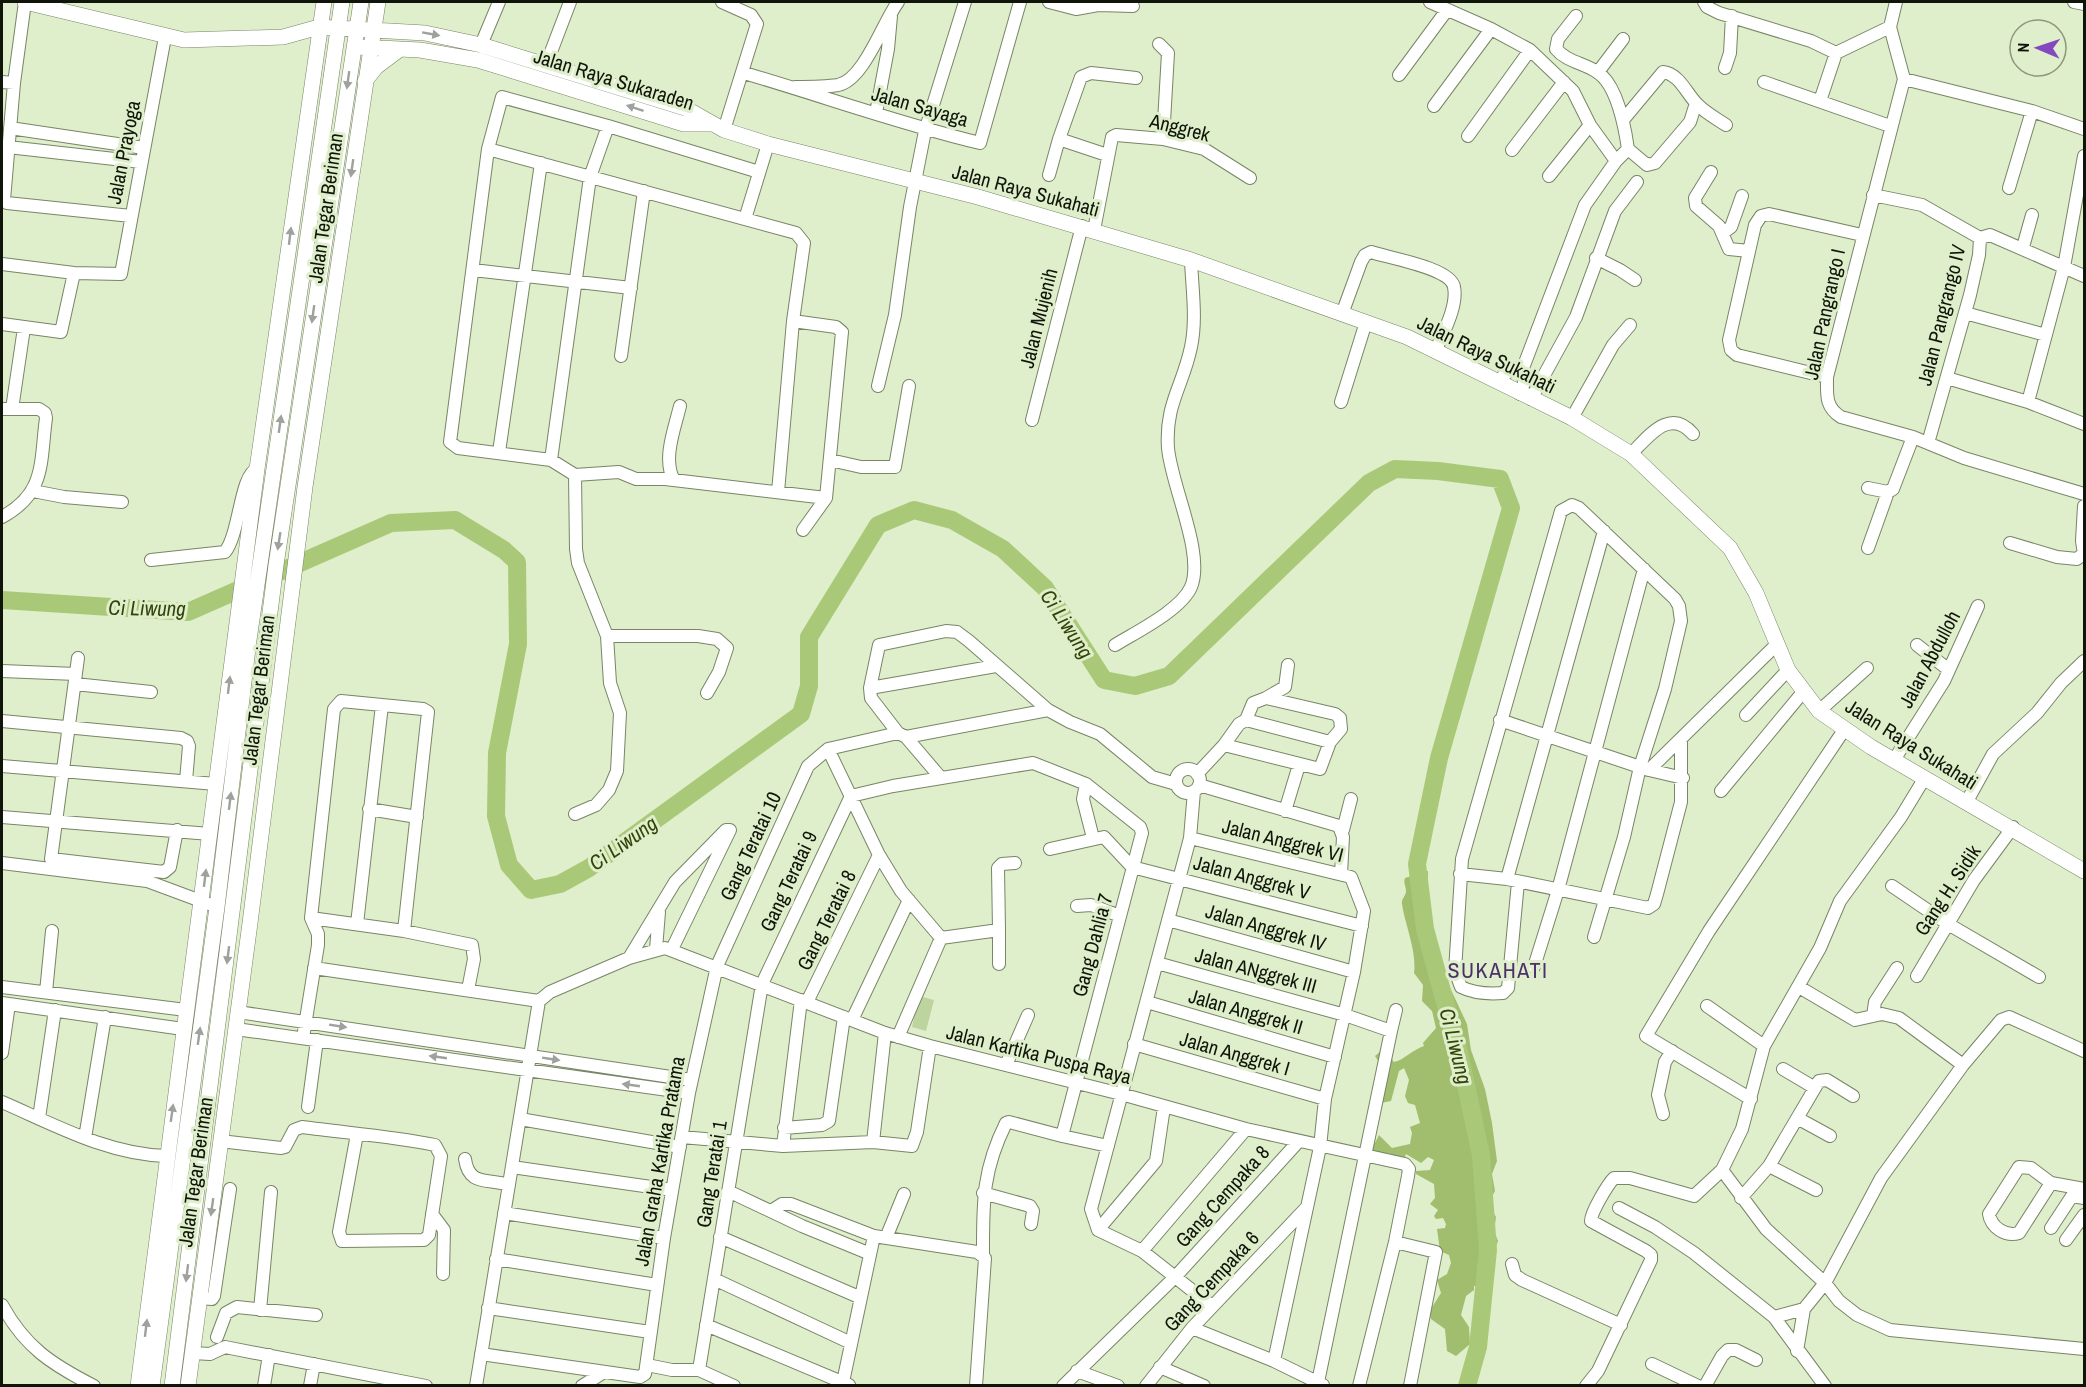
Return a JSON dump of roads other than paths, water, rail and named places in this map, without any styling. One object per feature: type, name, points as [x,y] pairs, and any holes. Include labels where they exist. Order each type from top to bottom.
[{"type":"main road","points":[[25,2],[79,7],[165,37],[216,41],[283,37]]},
{"type":"main road","name":"Jalan Tegar Beriman","points":[[138,1386],[217,907],[256,475],[324,2]]},
{"type":"main road","name":"Jalan Tegar Beriman","points":[[152,1386],[157,1356],[172,1176],[166,1156],[216,784],[272,482],[342,2]]},
{"type":"main road","name":"Jalan Tegar Beriman","points":[[172,1386],[288,483],[361,2]]},
{"type":"main road","name":"Jalan Tegar Beriman","points":[[188,1386],[200,1298],[216,1230],[215,1182],[305,487],[369,47],[378,2]]},
{"type":"main road","name":"Jalan Raya Sukaraden","points":[[283,37],[319,27],[430,33],[481,45],[663,100],[685,108],[718,127]]},
{"type":"main road","name":"Jalan Raya Sukaraden","points":[[283,37],[316,46],[400,49],[478,60],[684,124],[718,127]]},
{"type":"main road","points":[[365,81],[386,58],[400,49]]},
{"type":"main road","points":[[659,116],[663,100]]},
{"type":"main road","name":"Jalan Raya Sukahati","points":[[718,127],[768,144],[1088,228],[1191,260],[1366,322],[1436,350],[1572,418],[1631,454],[1730,548],[1756,593],[1788,670],[1819,711],[1844,730],[1924,779],[2013,827],[2085,871]]},
{"type":"main road","points":[[232,920],[250,923]]},
{"type":"main road","points":[[199,1180],[215,1182]]},
{"type":"main road","points":[[157,1356],[176,1359]]},
{"type":"street","points":[[25,2],[8,82],[10,128],[3,196],[5,202],[131,216]]},
{"type":"street","points":[[481,45],[499,2]]},
{"type":"street","points":[[546,65],[570,2]]},
{"type":"street","points":[[718,127],[744,73],[757,24],[756,19],[722,2]]},
{"type":"street","points":[[878,386],[895,315],[925,131],[965,2]]},
{"type":"street","name":"Jalan Sayaga","points":[[744,73],[876,113],[925,131],[982,141],[1020,2]]},
{"type":"street","points":[[1049,2],[1076,9],[1098,5],[1133,6]]},
{"type":"street","points":[[1430,2],[1491,29],[1530,50],[1573,91],[1590,125],[1616,161]]},
{"type":"street","points":[[1704,2],[1707,7],[1811,41],[1836,53]]},
{"type":"street","points":[[1896,2],[1890,27],[1904,79],[2032,111],[2085,129]]},
{"type":"street","points":[[2074,2],[2085,4]]},
{"type":"street","points":[[791,87],[838,85],[849,80],[865,60],[895,7]]},
{"type":"street","points":[[876,113],[895,7]]},
{"type":"street","points":[[1399,75],[1448,10]]},
{"type":"street","points":[[1576,16],[1558,39],[1556,49],[1567,58],[1598,72],[1611,92],[1623,120],[1628,149],[1647,165],[1655,163],[1690,122],[1696,103]]},
{"type":"street","points":[[1725,68],[1730,53],[1732,16]]},
{"type":"street","points":[[1820,101],[1836,53],[1890,27]]},
{"type":"street","points":[[1434,106],[1491,29]]},
{"type":"street","name":"Jalan Prayoga","points":[[74,273],[121,274],[165,37]]},
{"type":"street","points":[[1598,72],[1623,39]]},
{"type":"street","points":[[1159,44],[1168,53],[1163,139]]},
{"type":"street","points":[[1467,136],[1530,50]]},
{"type":"street","points":[[1623,120],[1663,72],[1670,74],[1687,89],[1696,103],[1726,125]]},
{"type":"street","points":[[1049,175],[1081,77],[1091,73],[1136,78]]},
{"type":"street","name":"Jalan Pangrango I","points":[[1904,79],[1827,377],[1827,401],[1832,411],[1841,417],[1913,437],[1964,458],[2085,494]]},
{"type":"street","points":[[1512,150],[1564,82]]},
{"type":"street","points":[[1764,82],[1890,126]]},
{"type":"street","points":[[759,172],[608,126],[502,97],[488,149],[450,442],[458,448],[551,460],[575,475],[619,472],[636,479],[674,480],[826,498]]},
{"type":"street","points":[[2009,188],[2032,111]]},
{"type":"street","points":[[1549,176],[1590,125]]},
{"type":"street","points":[[551,460],[590,177],[608,126]]},
{"type":"street","points":[[10,128],[144,148]]},
{"type":"street","name":"Anggrek","points":[[1107,155],[1112,138],[1116,135],[1163,139],[1204,148],[1250,178]]},
{"type":"street","points":[[1059,139],[1107,155],[1088,228]]},
{"type":"street","points":[[745,219],[768,144]]},
{"type":"street","points":[[8,147],[141,162]]},
{"type":"street","points":[[488,149],[796,233],[802,238],[804,243],[794,321],[778,492]]},
{"type":"street","points":[[1525,396],[1523,368],[1585,205],[1616,161],[1628,149]]},
{"type":"street","points":[[2028,402],[2064,267],[2085,156]]},
{"type":"street","points":[[499,452],[541,163]]},
{"type":"street","points":[[1711,172],[1695,203],[1700,211],[1719,226],[1728,249],[1749,251]]},
{"type":"street","points":[[1525,396],[1576,317],[1615,212],[1637,182]]},
{"type":"street","points":[[621,356],[644,191]]},
{"type":"street","name":"Jalan Pangrango IV","points":[[1874,195],[1922,206],[1980,238],[1979,255],[1965,313],[1928,443]]},
{"type":"street","points":[[1723,233],[1731,227],[1742,196]]},
{"type":"street","points":[[1827,377],[1737,355],[1731,350],[1729,340],[1755,225],[1761,216],[1769,214],[1862,235]]},
{"type":"street","points":[[2023,248],[2032,216]]},
{"type":"street","name":"Jalan Mujenih","points":[[1032,420],[1088,228]]},
{"type":"street","points":[[1980,238],[1990,235],[2085,276]]},
{"type":"street","points":[[1342,314],[1361,262],[1365,255],[1371,252],[1441,272],[1452,280],[1455,289],[1449,316],[1436,350]]},
{"type":"street","points":[[1596,258],[1635,280]]},
{"type":"street","points":[[1115,645],[1164,614],[1182,599],[1193,581],[1188,526],[1171,471],[1167,427],[1173,398],[1192,344],[1191,260]]},
{"type":"street","points":[[2,264],[74,273],[62,332],[2,324]]},
{"type":"street","points":[[473,270],[631,288]]},
{"type":"street","points":[[1965,313],[2046,335]]},
{"type":"street","points":[[794,321],[836,327],[842,332],[826,498],[803,530]]},
{"type":"street","points":[[1341,402],[1366,322]]},
{"type":"street","points":[[1572,418],[1613,345],[1630,325]]},
{"type":"street","points":[[2,517],[27,500],[37,483],[45,413],[39,409],[7,409],[24,328]]},
{"type":"street","points":[[1497,382],[1512,368],[1523,368]]},
{"type":"street","points":[[1947,378],[2028,402],[2085,424]]},
{"type":"street","points":[[830,460],[861,467],[895,466],[909,386]]},
{"type":"street","points":[[674,480],[670,469],[671,452],[680,406]]},
{"type":"street","points":[[1631,454],[1663,424],[1672,421],[1686,426],[1693,434]]},
{"type":"street","points":[[1868,548],[1888,492],[1893,489],[1913,437]]},
{"type":"street","points":[[151,560],[225,552],[237,529],[248,477],[256,475]]},
{"type":"street","points":[[575,475],[574,525],[578,563],[607,636],[610,682],[620,713],[617,771],[604,798],[596,805],[575,814]]},
{"type":"street","points":[[1868,488],[1888,492]]},
{"type":"street","points":[[33,491],[64,497],[122,502]]},
{"type":"street","points":[[1594,937],[1644,768],[1681,621],[1679,606],[1675,598],[1604,531],[1579,508],[1567,505],[1561,511],[1500,720],[1460,874],[1455,971],[1461,987],[1468,991],[1496,994],[1503,993],[1508,988],[1513,881],[1547,737],[1604,531]]},
{"type":"street","points":[[2010,543],[2057,557],[2077,559],[2084,554],[2082,541],[2084,508]]},
{"type":"street","points":[[1534,967],[1558,890],[1644,569]]},
{"type":"street","name":"Jalan Abdulloh","points":[[1894,760],[1949,670],[1978,606]]},
{"type":"street","points":[[941,778],[874,705],[870,688],[879,645],[946,631],[957,632],[1048,710],[1100,734],[1152,777],[1176,784],[1183,792],[1197,783],[1239,724],[1246,720],[1253,703],[1285,687],[1288,665]]},
{"type":"street","points":[[607,636],[698,636],[717,639],[727,648],[719,672],[707,693]]},
{"type":"street","points":[[1644,768],[1681,740],[1776,645]]},
{"type":"street","points":[[1917,645],[1949,670]]},
{"type":"street","points":[[78,658],[51,860],[156,873],[164,872],[170,867],[177,830]]},
{"type":"street","points":[[1966,803],[1993,754],[2037,713],[2061,683],[2085,661]]},
{"type":"street","points":[[870,688],[996,666]]},
{"type":"street","points":[[1819,711],[1867,668]]},
{"type":"street","points":[[1746,715],[1788,670]]},
{"type":"street","points":[[2,671],[75,679],[151,692]]},
{"type":"street","points":[[1721,790],[1803,692]]},
{"type":"street","points":[[1224,745],[1320,769],[1330,742],[1341,729],[1340,718],[1335,714],[1266,698]]},
{"type":"street","points":[[303,1038],[318,934],[311,918],[334,709],[341,701],[351,700],[423,709],[428,712],[404,931]]},
{"type":"street","points":[[357,924],[382,705]]},
{"type":"street","points":[[941,938],[909,900],[879,855],[828,749],[1048,710]]},
{"type":"street","points":[[1246,720],[1330,742]]},
{"type":"street","points":[[1500,720],[1644,768],[1683,778]]},
{"type":"street","points":[[2,721],[181,738],[188,741],[189,746],[186,781]]},
{"type":"street","points":[[1751,1099],[1646,1036],[1709,931],[1844,730]]},
{"type":"street","points":[[1460,874],[1513,881],[1646,908],[1654,904],[1681,802],[1683,778],[1681,740]]},
{"type":"street","name":"Gang Teratai 10","points":[[717,966],[808,766],[828,749]]},
{"type":"street","points":[[851,796],[1033,763],[1086,784],[1083,799],[1093,838]]},
{"type":"street","points":[[1285,811],[1299,765]]},
{"type":"street","points":[[2,766],[216,784]]},
{"type":"street","points":[[1176,784],[1177,776],[1182,771],[1190,770],[1197,783],[1190,838],[1091,1209],[1098,1230],[1142,1251],[1212,1306]]},
{"type":"street","points":[[1587,1386],[1598,1371],[1652,1260],[1651,1255],[1591,1221],[1592,1213],[1607,1184],[1614,1178],[1630,1178],[1694,1196],[1722,1170],[1742,1129],[1764,1046],[1820,948],[1840,901],[1901,817],[1924,779]]},
{"type":"street","points":[[1197,783],[1339,827]]},
{"type":"street","name":"Gang Dahlia 7","points":[[1062,1136],[1142,831],[1086,784]]},
{"type":"street","name":"Gang Teratai 9","points":[[762,984],[851,796]]},
{"type":"street","points":[[1341,874],[1339,827],[1351,799]]},
{"type":"street","points":[[369,809],[417,817]]},
{"type":"street","points":[[2,817],[210,834]]},
{"type":"street","name":"Gang H. Sidik","points":[[1917,976],[1974,880],[2013,827]]},
{"type":"street","points":[[476,1386],[539,1001],[550,992],[629,958],[656,949],[672,949],[730,830],[726,830],[686,868],[629,958]]},
{"type":"street","points":[[1050,849],[1104,837],[1132,867]]},
{"type":"street","name":"Jalan Anggrek VI","points":[[1190,838],[1341,874],[1353,879],[1365,910],[1345,1015],[1325,1099],[1320,1147],[1274,1361]]},
{"type":"street","name":"Gang Teratai 8","points":[[783,1146],[804,1001],[879,855]]},
{"type":"street","points":[[2,863],[140,880],[158,884],[201,903],[217,907]]},
{"type":"street","points":[[999,964],[998,868],[1002,864],[1015,863]]},
{"type":"street","name":"Jalan Anggrek V","points":[[1132,867],[1362,926]]},
{"type":"street","points":[[1892,886],[1948,924],[2039,977]]},
{"type":"street","points":[[784,1128],[822,1125],[829,1121],[848,1019],[909,900]]},
{"type":"street","points":[[1077,906],[1091,905],[1120,916]]},
{"type":"street","points":[[656,949],[660,907]]},
{"type":"street","points":[[311,918],[404,931],[472,945],[474,959],[468,990]]},
{"type":"street","name":"Jalan Anggrek IV","points":[[1168,920],[1354,972]]},
{"type":"street","points":[[941,938],[999,930]]},
{"type":"street","points":[[46,992],[52,931]]},
{"type":"street","points":[[898,1037],[941,938]]},
{"type":"street","name":"Jalan Kartika Puspa Raya","points":[[672,949],[898,1037],[1121,1094],[1246,1130],[1402,1162],[1407,1166],[1408,1176],[1395,1242]]},
{"type":"street","name":"Jalan ANggrek III","points":[[1157,963],[1345,1015],[1391,1031]]},
{"type":"street","name":"Jalan Graha Kartika Pratama","points":[[647,1365],[664,1238],[689,1093],[717,966]]},
{"type":"street","points":[[314,968],[539,1001]]},
{"type":"street","points":[[1873,1016],[1875,1002],[1897,968]]},
{"type":"street","name":"Gang Teratai 1","points":[[699,1370],[762,984]]},
{"type":"street","points":[[2,987],[186,1010]]},
{"type":"street","points":[[1799,987],[1855,1020],[1882,1014],[1899,1018],[1963,1065]]},
{"type":"street","name":"Jalan Anggrek II","points":[[1147,1002],[1335,1057]]},
{"type":"street","points":[[2,1053],[5,1004],[183,1029]]},
{"type":"street","points":[[153,1024],[155,1006]]},
{"type":"street","points":[[1707,1006],[1764,1046]]},
{"type":"street","points":[[39,1118],[55,1010]]},
{"type":"street","points":[[1192,1328],[1274,1361],[1321,1384],[1396,1010]]},
{"type":"street","points":[[238,1012],[692,1080]]},
{"type":"street","points":[[1006,1065],[1028,1015]]},
{"type":"street","points":[[85,1138],[105,1017]]},
{"type":"street","points":[[1797,1351],[1804,1309],[1825,1283],[1881,1178],[1963,1065],[1995,1027],[2009,1017],[2085,1051]]},
{"type":"street","points":[[236,1029],[689,1093]]},
{"type":"street","points":[[873,1142],[885,1033]]},
{"type":"street","points":[[308,1107],[317,1040]]},
{"type":"street","name":"Jalan Anggrek I","points":[[1134,1044],[1325,1099]]},
{"type":"street","points":[[520,1119],[681,1142],[736,1142],[783,1146],[873,1142],[912,1146],[915,1143],[930,1046]]},
{"type":"street","points":[[1663,1114],[1658,1095],[1665,1062],[1672,1051]]},
{"type":"street","points":[[1783,1069],[1815,1088]]},
{"type":"street","points":[[1741,1197],[1769,1166],[1799,1119],[1819,1081],[1827,1080],[1853,1096]]},
{"type":"street","points":[[2,1102],[85,1138],[137,1154],[166,1156]]},
{"type":"street","points":[[1098,1230],[1156,1161],[1164,1107]]},
{"type":"street","points":[[1799,1119],[1830,1136]]},
{"type":"street","points":[[976,1386],[986,1265],[980,1253],[983,1194],[990,1158],[1007,1122],[1108,1146]]},
{"type":"street","points":[[220,1141],[281,1148],[285,1147],[297,1128],[357,1134],[435,1145],[441,1156],[429,1234],[418,1242],[342,1241],[339,1232],[357,1134]]},
{"type":"street","points":[[1142,1251],[1246,1130]]},
{"type":"street","name":"Gang Cempaka 8","points":[[1063,1386],[1176,1276],[1298,1142]]},
{"type":"street","points":[[465,1160],[467,1171],[474,1178],[509,1185]]},
{"type":"street","points":[[1769,1166],[1816,1190]]},
{"type":"street","points":[[512,1167],[672,1190]]},
{"type":"street","points":[[2051,1183],[2019,1233],[2008,1234],[1992,1223],[1989,1214],[2019,1167],[2031,1168],[2051,1183],[2085,1189]]},
{"type":"street","points":[[1722,1170],[1766,1229],[1825,1283],[1839,1301],[1857,1315],[1890,1330],[2085,1349]]},
{"type":"street","points":[[216,1230],[230,1189]]},
{"type":"street","points":[[260,1310],[271,1191]]},
{"type":"street","points":[[728,1191],[868,1253]]},
{"type":"street","points":[[706,1325],[846,1384],[851,1343],[868,1253],[880,1237],[904,1194]]},
{"type":"street","points":[[983,1194],[1030,1206],[1033,1211],[1031,1224]]},
{"type":"street","points":[[2051,1228],[2072,1196],[2085,1198]]},
{"type":"street","points":[[771,1211],[782,1204],[791,1204],[880,1237],[980,1253]]},
{"type":"street","name":"Gang Cempaka 6","points":[[1146,1386],[1192,1328],[1308,1206]]},
{"type":"street","points":[[1619,1209],[1655,1227],[1694,1253],[1774,1317],[1825,1386]]},
{"type":"street","points":[[504,1213],[664,1238]]},
{"type":"street","points":[[432,1214],[444,1230],[443,1274]]},
{"type":"street","points":[[2066,1240],[2085,1215]]},
{"type":"street","points":[[720,1237],[859,1297]]},
{"type":"street","points":[[1359,1386],[1395,1242],[1436,1252],[1410,1386]]},
{"type":"street","points":[[496,1259],[657,1284]]},
{"type":"street","points":[[1512,1264],[1515,1275],[1522,1280],[1621,1324]]},
{"type":"street","points":[[714,1279],[851,1343]]},
{"type":"street","points":[[2,1305],[22,1339],[38,1353],[93,1386]]},
{"type":"street","points":[[217,1337],[226,1313],[231,1308],[316,1315]]},
{"type":"street","points":[[489,1308],[651,1332]]},
{"type":"street","points":[[1774,1317],[1804,1309]]},
{"type":"street","points":[[196,1330],[217,1337],[225,1347]]},
{"type":"street","points":[[193,1353],[210,1354],[225,1347],[426,1386]]},
{"type":"street","points":[[1705,1386],[1722,1356],[1728,1350],[1736,1350],[1756,1360]]},
{"type":"street","points":[[481,1354],[640,1377],[645,1374],[647,1365],[672,1370],[699,1370],[734,1386]]},
{"type":"street","points":[[264,1386],[269,1355]]},
{"type":"street","points":[[310,1386],[314,1364]]},
{"type":"street","points":[[1652,1364],[1698,1386]]},
{"type":"street","points":[[1160,1367],[1204,1386]]},
{"type":"street","points":[[1077,1371],[1118,1386]]},
{"type":"street","points":[[582,1386],[604,1372]]},
{"type":"waterway","name":"Ci Liwung","points":[[2,600],[188,612],[391,523],[455,520],[504,550],[517,562],[518,644],[497,753],[496,816],[509,865],[531,890],[560,884],[589,868],[801,714],[809,686],[809,637],[878,525],[914,510],[952,520],[1003,549],[1045,588],[1104,680],[1135,686],[1169,676],[1369,483],[1395,469],[1438,471],[1500,479],[1511,508],[1439,758],[1417,864],[1425,929],[1459,1053],[1481,1155],[1488,1250],[1478,1347],[1467,1386]]},
{"type":"district","name":"SUKAHATI","points":[[1498,970]]}]
